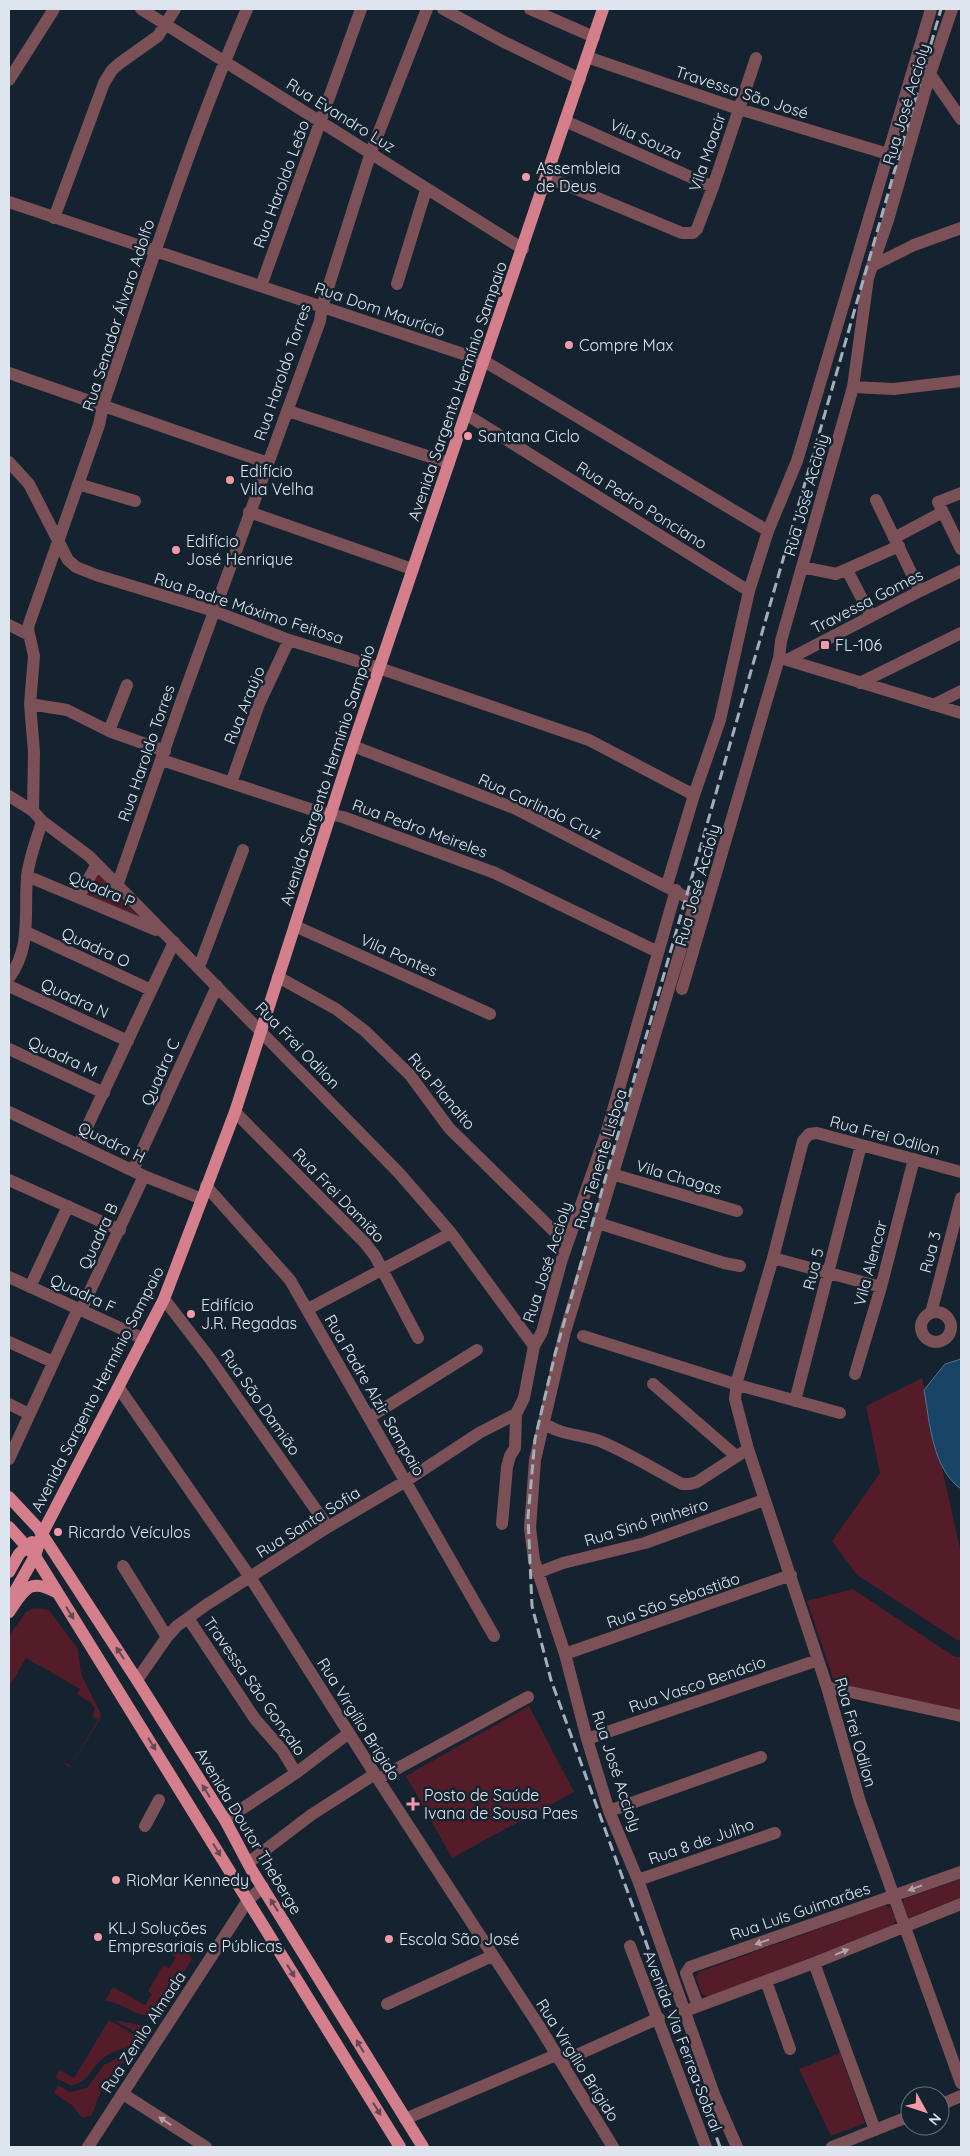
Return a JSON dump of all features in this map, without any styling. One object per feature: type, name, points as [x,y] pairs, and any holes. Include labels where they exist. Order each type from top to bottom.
[{"type":"main road","name":"Avenida Sargento Hermínio Sampaio","points":[[9,1602],[31,1551],[42,1534],[164,1299],[235,1112],[352,746],[467,415],[603,9]]},
{"type":"main road","name":"Avenida Doutor Theberge","points":[[9,1497],[42,1534],[137,1680],[225,1820],[248,1863],[423,2147]]},
{"type":"main road","points":[[9,1527],[31,1551],[58,1593],[174,1778],[400,2147]]},
{"type":"main road","name":"Avenida Sargento Hermínio Sampaio","points":[[9,1572],[19,1554],[31,1551]]},
{"type":"main road","points":[[9,1612],[29,1586],[35,1584],[46,1586],[58,1593]]},
{"type":"main road","points":[[174,1778],[175,1773],[180,1768],[191,1766]]},
{"type":"main road","points":[[392,2135],[407,2122]]},
{"type":"street","points":[[9,80],[54,9]]},
{"type":"street","name":"Rua Evandro Luz","points":[[141,9],[371,152],[426,190],[523,250]]},
{"type":"street","points":[[54,218],[104,83],[112,70],[152,41],[175,9]]},
{"type":"street","name":"Rua Senador Álvaro Adolfo","points":[[29,635],[29,624],[99,425],[103,405],[156,252],[225,60],[247,9]]},
{"type":"street","name":"Rua Haroldo Leão","points":[[261,286],[361,9]]},
{"type":"street","name":"Rua Haroldo Torres","points":[[117,886],[249,512],[288,412],[320,321],[322,307],[371,152],[427,9]]},
{"type":"street","points":[[442,9],[580,79]]},
{"type":"street","points":[[530,9],[594,37]]},
{"type":"street","name":"Rua José Accioly","points":[[516,1414],[524,1398],[534,1346],[542,1332],[567,1244],[612,1114],[658,952],[694,795],[720,720],[727,682],[749,591],[768,531],[797,461],[931,9]]},
{"type":"street","name":"Rua José Accioly","points":[[682,989],[783,659],[781,641],[853,387],[868,278],[874,266],[930,74],[952,9]]},
{"type":"street","name":"Travessa São José","points":[[587,58],[739,109],[888,154]]},
{"type":"street","name":"Vila Moacir","points":[[547,177],[682,233],[693,233],[713,187],[756,58]]},
{"type":"street","points":[[930,74],[961,119]]},
{"type":"street","name":"Vila Souza","points":[[566,121],[713,187]]},
{"type":"street","points":[[397,284],[426,190]]},
{"type":"street","name":"Rua Dom Maurício","points":[[9,202],[484,361],[768,531]]},
{"type":"street","points":[[874,266],[914,245],[961,228]]},
{"type":"street","points":[[9,373],[268,463]]},
{"type":"street","points":[[853,387],[894,389],[961,381]]},
{"type":"street","points":[[288,412],[449,463]]},
{"type":"street","name":"Rua Pedro Ponciano","points":[[467,415],[749,591]]},
{"type":"street","name":"Rua Padre Máximo Feitosa","points":[[9,462],[29,484],[68,560],[76,566],[96,575],[214,611],[289,640],[379,668],[589,740],[694,795]]},
{"type":"street","points":[[78,484],[135,501]]},
{"type":"street","points":[[802,567],[836,574],[847,570],[896,542],[961,493]]},
{"type":"street","points":[[876,500],[920,591]]},
{"type":"street","points":[[941,507],[961,549]]},
{"type":"street","points":[[249,512],[412,569]]},
{"type":"street","points":[[847,570],[871,616]]},
{"type":"street","name":"Travessa Gomes","points":[[783,659],[961,572]]},
{"type":"street","points":[[9,625],[29,635],[34,656],[30,704],[37,816],[28,876],[26,932],[19,961],[9,978]]},
{"type":"street","points":[[860,683],[961,632]]},
{"type":"street","name":"Rua Araújo","points":[[231,783],[259,704],[289,640]]},
{"type":"street","points":[[783,659],[961,713]]},
{"type":"street","points":[[109,731],[127,685]]},
{"type":"street","points":[[933,705],[961,691]]},
{"type":"street","name":"Rua Pedro Meireles","points":[[30,704],[67,710],[109,731],[231,783],[330,814],[495,873],[658,952]]},
{"type":"street","name":"Rua Carlindo Cruz","points":[[352,746],[516,809],[672,887],[686,896],[709,903]]},
{"type":"street","name":"Rua Frei Odilon","points":[[9,796],[89,856],[399,1173],[451,1233],[534,1346]]},
{"type":"street","points":[[199,967],[243,850]]},
{"type":"street","points":[[79,896],[97,864]]},
{"type":"street","name":"Quadra P","points":[[28,876],[163,933]]},
{"type":"street","name":"Rua Tenente Lisboa","points":[[538,1573],[531,1543],[530,1528],[534,1460],[546,1430],[565,1332],[696,899]]},
{"type":"street","name":"Vila Pontes","points":[[295,926],[490,1014]]},
{"type":"street","name":"Quadra O","points":[[26,932],[151,990]]},
{"type":"street","points":[[79,1144],[174,942]]},
{"type":"street","name":"Rua Planalto","points":[[278,977],[336,1009],[365,1031],[410,1075],[429,1104],[449,1128],[567,1244]]},
{"type":"street","name":"Quadra N","points":[[9,986],[128,1041]]},
{"type":"street","name":"Quadra C","points":[[138,1173],[217,986]]},
{"type":"street","name":"Quadra M","points":[[9,1049],[104,1093]]},
{"type":"street","name":"Quadra H","points":[[9,1112],[138,1173],[204,1193]]},
{"type":"street","name":"Rua Frei Damião","points":[[235,1112],[365,1243],[375,1256],[418,1338]]},
{"type":"street","name":"Rua Frei Odilon","points":[[961,1172],[817,1133],[809,1134],[803,1141],[735,1399],[764,1500],[791,1575],[827,1687],[860,1802],[961,2083]]},
{"type":"street","name":"Rua 5","points":[[795,1401],[861,1145]]},
{"type":"street","name":"Vila Alencar","points":[[855,1374],[882,1287],[914,1159]]},
{"type":"street","name":"Quadra B","points":[[9,1460],[53,1362],[120,1230],[138,1173]]},
{"type":"street","name":"Vila Chagas","points":[[612,1174],[737,1211]]},
{"type":"street","points":[[9,1180],[120,1230]]},
{"type":"street","name":"Rua Padre Alzir Sampaio","points":[[204,1193],[290,1280],[494,1636]]},
{"type":"street","name":"Rua 3","points":[[931,1313],[961,1198]]},
{"type":"street","points":[[30,1287],[68,1206]]},
{"type":"street","points":[[598,1223],[724,1263],[740,1266]]},
{"type":"street","points":[[308,1310],[451,1233]]},
{"type":"street","points":[[773,1258],[882,1287]]},
{"type":"street","name":"Quadra F","points":[[9,1277],[144,1339]]},
{"type":"street","name":"Rua São Damião","points":[[164,1299],[230,1386],[328,1527]]},
{"type":"street","points":[[583,1336],[738,1385],[840,1413]]},
{"type":"street","points":[[9,1342],[53,1362]]},
{"type":"street","points":[[370,1417],[477,1350]]},
{"type":"street","points":[[653,1384],[736,1456]]},
{"type":"street","name":"Rua Virgílio Brígido","points":[[119,1388],[250,1577],[613,2147]]},
{"type":"street","points":[[9,1404],[30,1414]]},
{"type":"street","points":[[502,1524],[507,1467],[510,1456],[515,1448],[516,1414]]},
{"type":"street","name":"Rua Santa Sofia","points":[[137,1680],[167,1637],[188,1618],[328,1527],[406,1482],[479,1433],[516,1414]]},
{"type":"street","points":[[546,1430],[577,1434],[604,1443],[682,1484],[697,1482],[748,1449]]},
{"type":"street","name":"Rua Sinó Pinheiro","points":[[538,1573],[562,1563],[645,1543],[764,1500]]},
{"type":"street","points":[[123,1566],[167,1637]]},
{"type":"street","name":"Rua José Accioly","points":[[538,1573],[565,1654],[610,1811],[638,1880],[715,2097],[737,2147]]},
{"type":"street","name":"Rua São Sebastião","points":[[565,1654],[791,1575]]},
{"type":"street","name":"Travessa São Gonçalo","points":[[188,1618],[255,1719],[282,1750],[296,1773]]},
{"type":"street","name":"Rua Vasco Benácio","points":[[588,1739],[818,1660]]},
{"type":"street","points":[[827,1687],[961,1716]]},
{"type":"street","points":[[248,1863],[311,1815],[377,1777],[528,1697]]},
{"type":"street","points":[[225,1820],[296,1773],[349,1733]]},
{"type":"street","points":[[610,1811],[761,1757]]},
{"type":"street","points":[[145,1826],[159,1800]]},
{"type":"street","name":"Rua 8 de Julho","points":[[638,1880],[775,1833]]},
{"type":"street","name":"Rua Luís Guimarães","points":[[698,2006],[686,1974],[690,1967],[961,1872]]},
{"type":"street","name":"Rua Zenilo Almada","points":[[88,2147],[248,1900],[263,1887]]},
{"type":"street","points":[[686,2011],[814,1964],[961,1904]]},
{"type":"street","name":"Avenida Via Ferrea Sobral","points":[[630,1946],[659,2018],[706,2147]]},
{"type":"street","points":[[388,2004],[492,1956]]},
{"type":"street","points":[[814,1964],[875,2130]]},
{"type":"street","points":[[766,1981],[790,2048]]},
{"type":"street","points":[[407,2122],[659,2018]]},
{"type":"street","points":[[123,2094],[206,2147]]},
{"type":"street","points":[[832,2147],[853,2144],[875,2130],[900,2120]]},
{"type":"shaded area","points":[[97,871],[117,896],[147,923],[85,895]]},
{"type":"shaded area","points":[[922,1378],[961,1553],[961,1640],[957,1640],[857,1575],[832,1541],[880,1473],[866,1406]]},
{"type":"shaded area","points":[[853,1589],[955,1657],[961,1657],[961,1711],[842,1685],[834,1681],[807,1601]]},
{"type":"shaded area","points":[[34,1608],[49,1610],[78,1649],[81,1674],[101,1714],[100,1719],[70,1767],[65,1765],[65,1763],[71,1765],[98,1720],[92,1716],[95,1709],[91,1703],[77,1694],[80,1689],[26,1658],[11,1684],[9,1683],[9,1636],[26,1612]]},
{"type":"shaded area","points":[[529,1706],[574,1792],[452,1858],[406,1776]]},
{"type":"shaded area","points":[[961,1879],[961,1898],[908,1918],[903,1902],[904,1899]]},
{"type":"shaded area","points":[[885,1905],[891,1908],[896,1921],[891,1926],[709,1997],[702,1994],[696,1978],[699,1972]]},
{"type":"shaded area","points":[[177,1948],[187,1950],[192,1959],[156,2016],[142,2015],[119,2004],[105,2001],[113,1987],[145,2005],[152,1994],[148,1991],[163,1965],[169,1968],[176,1958],[169,1953],[170,1951]]},
{"type":"shaded area","points":[[109,2020],[138,2037],[140,2041],[138,2045],[109,2054],[86,2079],[77,2084],[71,2086],[55,2077],[60,2070],[74,2078]]},
{"type":"shaded area","points":[[114,2020],[149,2027],[142,2038]]},
{"type":"shaded area","points":[[840,2053],[865,2123],[831,2136],[799,2069]]},
{"type":"shaded area","points":[[125,2054],[127,2060],[108,2080],[91,2116],[82,2118],[73,2106],[54,2093],[58,2085],[70,2092],[87,2088],[104,2065]]},
{"type":"water","points":[[961,1359],[961,1489],[951,1480],[938,1457],[924,1390],[945,1364]]},
{"type":"railway","points":[[720,2147],[551,1680],[532,1606],[528,1517],[535,1439],[555,1354],[941,9]]},
{"type":"place","name":"Assembleia de Deus","points":[[526,177]]},
{"type":"place","name":"Compre Max","points":[[569,345]]},
{"type":"place","name":"Santana Ciclo","points":[[468,436]]},
{"type":"place","name":"Edifício Vila Velha","points":[[230,480]]},
{"type":"place","name":"Edifício José Henrique","points":[[176,550]]},
{"type":"place","name":"FL-106","points":[[825,645]]},
{"type":"place","name":"Edifício J.R. Regadas","points":[[191,1314]]},
{"type":"place","name":"Ricardo Veículos","points":[[58,1532]]},
{"type":"place","name":"Posto de Saúde Ivana de Sousa Paes","points":[[413,1804]]},
{"type":"place","name":"RioMar Kennedy","points":[[116,1880]]},
{"type":"place","name":"KLJ Soluções Empresariais e Públicas","points":[[98,1937]]},
{"type":"place","name":"Escola São José","points":[[389,1939]]}]
